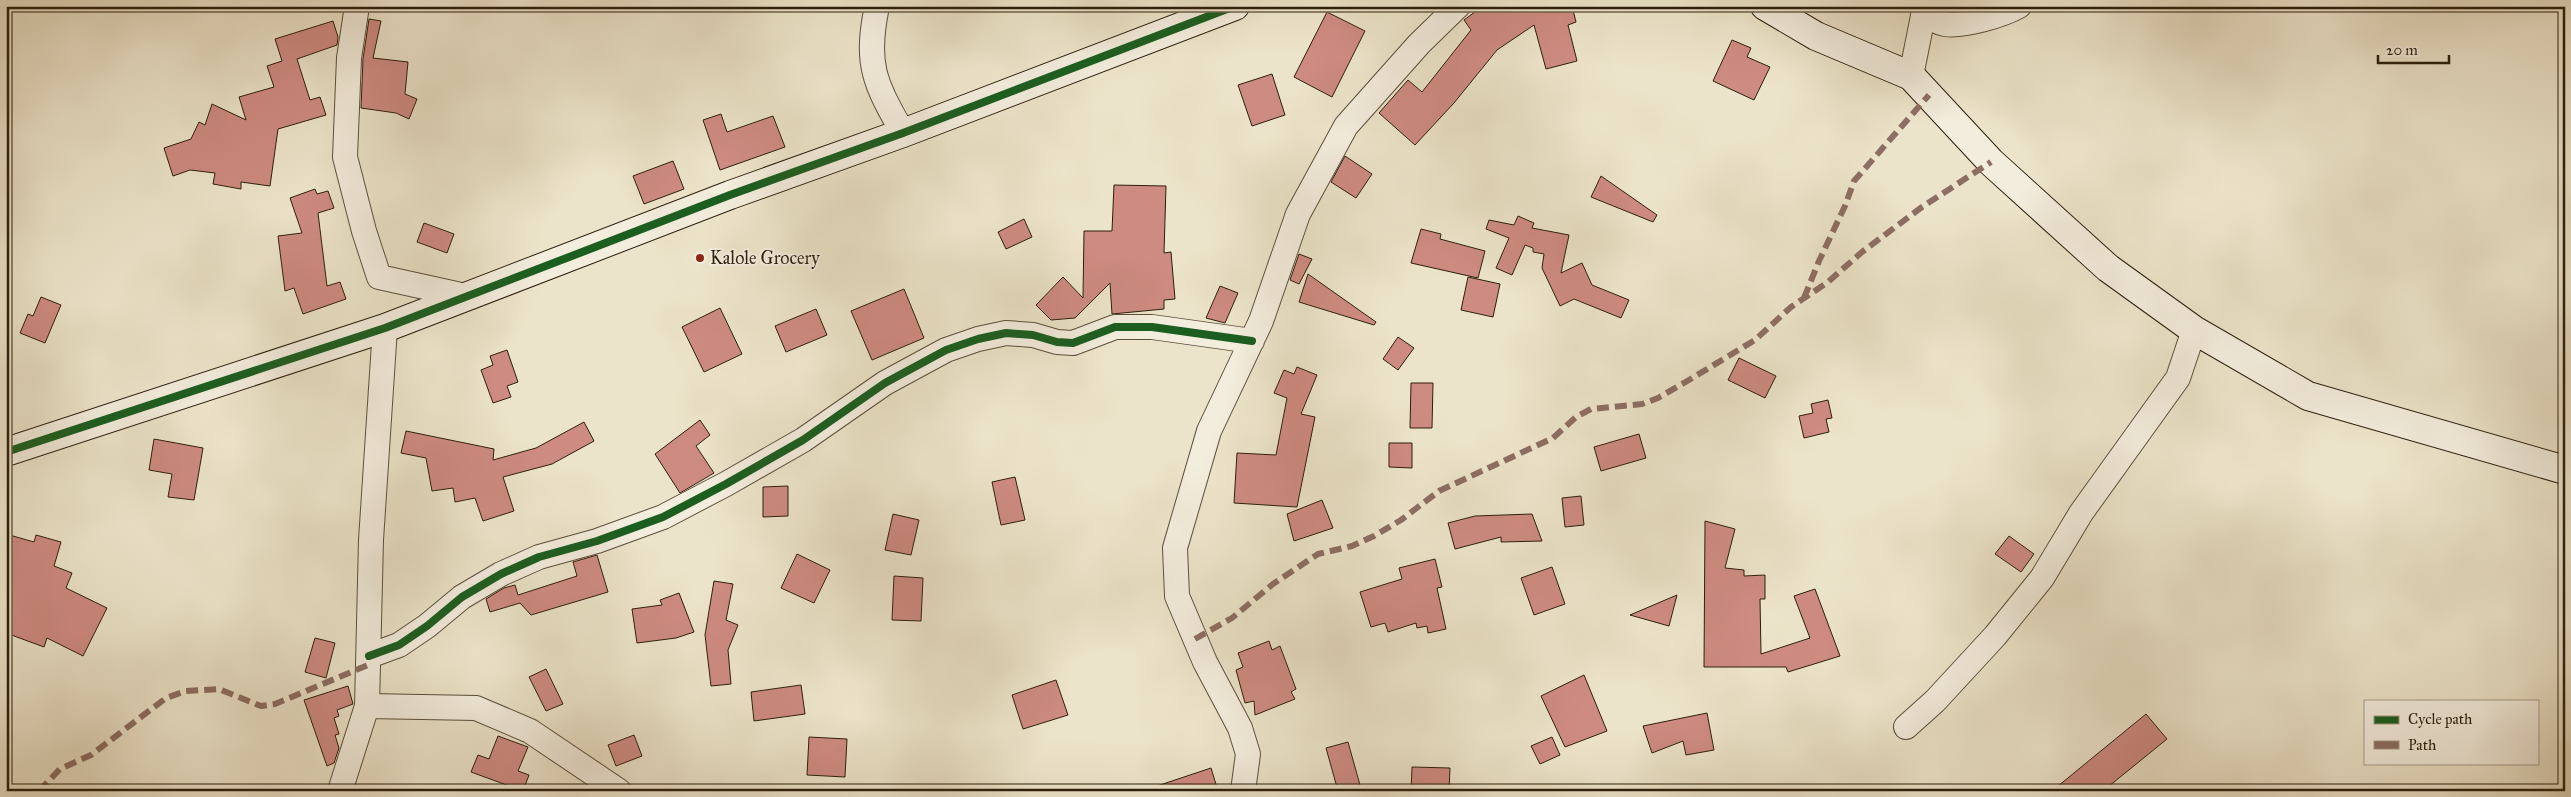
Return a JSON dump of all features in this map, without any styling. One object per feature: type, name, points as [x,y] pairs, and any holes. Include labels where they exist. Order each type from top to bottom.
[{"type":"street","points":[[357,6],[349,58],[345,157],[364,231],[380,277],[470,297]]},
{"type":"street","points":[[876,6],[870,39],[872,68],[885,101],[903,133]]},
{"type":"street","points":[[6,452],[385,328],[470,297],[730,195],[903,133],[1235,6]]},
{"type":"street","points":[[1243,791],[1248,754],[1240,728],[1205,662],[1177,596],[1175,548],[1209,431],[1261,322],[1298,214],[1346,126],[1419,44],[1458,6]]},
{"type":"street","points":[[1765,6],[1816,36],[1911,76],[1991,162],[2108,268],[2194,330],[2308,396],[2565,470]]},
{"type":"street","points":[[1911,76],[1924,11],[1945,24],[1991,18],[2006,14],[2019,6]]},
{"type":"street","points":[[368,656],[399,645],[427,626],[462,597],[502,574],[539,557],[597,541],[662,517],[803,440],[885,383],[954,347],[978,338],[1006,333],[1033,335],[1057,342],[1073,343],[1115,327],[1152,327],[1252,341]]},
{"type":"street","points":[[340,791],[367,706],[371,540],[385,328]]},
{"type":"street","points":[[1906,727],[1935,701],[1995,636],[2042,578],[2081,513],[2178,378],[2194,330]]},
{"type":"street","points":[[367,706],[476,708],[530,731],[619,791]]},
{"type":"building","points":[[1483,6],[1572,6],[1576,22],[1568,25],[1577,61],[1546,69],[1534,25],[1497,50],[1454,103],[1415,145],[1379,113],[1408,80],[1422,92],[1471,30],[1464,20]]},
{"type":"building","points":[[1327,12],[1365,31],[1332,97],[1294,77]]},
{"type":"building","points":[[369,19],[381,21],[373,58],[408,62],[405,94],[417,99],[409,119],[396,113],[361,108],[363,59]]},
{"type":"building","points":[[333,21],[338,37],[337,45],[297,59],[310,100],[320,97],[326,115],[278,129],[270,186],[241,182],[241,189],[213,184],[215,173],[190,170],[173,176],[164,148],[191,139],[199,122],[205,125],[212,104],[246,120],[239,97],[274,87],[267,66],[282,61],[275,39]]},
{"type":"building","points":[[1732,40],[1751,48],[1747,57],[1770,67],[1754,100],[1713,81]]},
{"type":"building","points":[[1272,74],[1285,115],[1252,126],[1238,85]]},
{"type":"building","points":[[721,114],[727,132],[773,116],[785,147],[720,170],[703,120]]},
{"type":"building","points":[[1345,156],[1372,174],[1356,198],[1331,182]]},
{"type":"building","points":[[673,161],[684,189],[644,204],[633,176]]},
{"type":"building","points":[[1601,176],[1657,215],[1653,222],[1591,197]]},
{"type":"building","points":[[1114,185],[1166,186],[1164,253],[1171,252],[1175,299],[1164,300],[1164,309],[1112,314],[1110,283],[1075,318],[1051,320],[1036,305],[1063,277],[1083,298],[1084,231],[1112,231]]},
{"type":"building","points":[[315,189],[317,194],[328,191],[334,208],[318,213],[327,286],[340,282],[346,299],[303,314],[294,288],[285,291],[278,236],[302,233],[290,198]]},
{"type":"building","points":[[1518,216],[1534,223],[1532,228],[1569,235],[1561,273],[1582,263],[1592,285],[1629,300],[1621,318],[1574,299],[1560,306],[1542,268],[1544,254],[1533,252],[1533,248],[1525,245],[1512,275],[1496,268],[1509,238],[1486,229],[1489,220],[1514,225]]},
{"type":"building","points":[[1024,219],[1032,237],[1006,249],[998,232]]},
{"type":"building","points":[[424,223],[454,234],[447,253],[417,242]]},
{"type":"building","points":[[1421,229],[1441,234],[1440,239],[1485,251],[1478,278],[1411,263]]},
{"type":"building","points":[[1299,254],[1312,259],[1299,284],[1290,280]]},
{"type":"building","points":[[1308,274],[1376,322],[1374,325],[1299,302]]},
{"type":"building","points":[[1468,277],[1500,284],[1493,317],[1461,310]]},
{"type":"building","points":[[1220,286],[1238,293],[1225,323],[1206,318]]},
{"type":"building","points":[[904,289],[924,338],[872,360],[851,311]]},
{"type":"building","points":[[41,297],[61,305],[45,343],[20,333],[28,314],[33,316]]},
{"type":"building","points":[[720,308],[742,354],[704,372],[682,327]]},
{"type":"building","points":[[816,309],[827,335],[786,352],[775,326]]},
{"type":"building","points":[[1398,337],[1414,348],[1398,370],[1383,359]]},
{"type":"building","points":[[507,350],[518,382],[507,386],[511,397],[493,403],[481,370],[493,365],[490,356]]},
{"type":"building","points":[[1739,358],[1776,376],[1765,398],[1728,380]]},
{"type":"building","points":[[1297,367],[1317,375],[1301,414],[1315,417],[1297,507],[1234,503],[1237,453],[1276,455],[1287,398],[1274,393],[1284,370],[1294,374]]},
{"type":"building","points":[[1411,383],[1433,383],[1432,428],[1410,428]]},
{"type":"building","points":[[1828,400],[1832,418],[1826,419],[1829,432],[1804,438],[1799,416],[1813,413],[1811,404]]},
{"type":"building","points":[[700,420],[710,435],[696,446],[714,473],[680,493],[655,454]]},
{"type":"building","points":[[584,422],[594,441],[552,464],[503,477],[514,511],[483,521],[475,498],[455,502],[453,488],[432,491],[426,458],[401,453],[406,431],[494,449],[493,460],[536,448]]},
{"type":"building","points":[[1639,434],[1646,458],[1601,471],[1594,447]]},
{"type":"building","points":[[154,439],[203,448],[194,500],[168,497],[172,474],[149,470]]},
{"type":"building","points":[[1389,443],[1412,443],[1412,468],[1389,467]]},
{"type":"building","points":[[1015,477],[1025,520],[1001,525],[992,482]]},
{"type":"building","points":[[788,486],[788,516],[763,517],[763,487]]},
{"type":"building","points":[[1581,496],[1584,525],[1565,527],[1562,498]]},
{"type":"building","points":[[1322,500],[1333,528],[1294,541],[1287,514]]},
{"type":"building","points":[[893,514],[919,520],[911,555],[885,550]]},
{"type":"building","points":[[1532,514],[1542,541],[1501,542],[1501,537],[1455,549],[1448,523],[1475,516]]},
{"type":"building","points":[[1705,521],[1735,529],[1725,568],[1744,570],[1744,576],[1765,575],[1765,599],[1760,599],[1761,654],[1810,638],[1794,596],[1815,589],[1840,656],[1788,672],[1786,667],[1704,667]]},
{"type":"building","points":[[6,534],[34,542],[36,535],[61,542],[54,566],[72,573],[66,588],[107,608],[83,656],[47,638],[44,647],[6,633]]},
{"type":"building","points":[[2009,536],[2034,554],[2021,572],[1995,554]]},
{"type":"building","points":[[797,554],[830,570],[814,603],[781,588]]},
{"type":"building","points":[[597,555],[608,592],[531,615],[520,603],[490,612],[486,599],[504,588],[515,585],[518,595],[577,576],[573,562]]},
{"type":"building","points":[[1435,559],[1442,587],[1437,588],[1446,629],[1428,633],[1427,626],[1417,628],[1416,623],[1388,632],[1385,623],[1371,627],[1360,592],[1402,579],[1399,568]]},
{"type":"building","points":[[1552,567],[1565,604],[1534,615],[1521,578]]},
{"type":"building","points":[[894,576],[923,578],[921,621],[892,620]]},
{"type":"building","points":[[714,581],[733,584],[726,620],[738,625],[728,650],[731,684],[711,686],[705,635]]},
{"type":"building","points":[[679,593],[694,632],[676,638],[637,643],[632,609],[662,605],[660,600]]},
{"type":"building","points":[[1677,595],[1669,626],[1630,615]]},
{"type":"building","points":[[315,638],[335,643],[326,678],[305,672]]},
{"type":"building","points":[[1269,641],[1272,650],[1280,646],[1296,689],[1291,692],[1295,699],[1255,715],[1254,701],[1245,703],[1236,670],[1243,667],[1238,653]]},
{"type":"building","points":[[546,669],[563,704],[546,711],[529,677]]},
{"type":"building","points":[[1584,675],[1607,731],[1565,747],[1541,696]]},
{"type":"building","points":[[1056,680],[1068,715],[1023,729],[1012,695]]},
{"type":"building","points":[[801,685],[805,714],[754,721],[751,692]]},
{"type":"building","points":[[348,686],[353,704],[337,710],[339,716],[334,718],[339,734],[335,735],[339,748],[334,763],[327,766],[304,700]]},
{"type":"building","points":[[1707,713],[1714,750],[1686,755],[1683,741],[1652,753],[1643,726]]},
{"type":"building","points":[[2146,714],[2167,739],[2103,791],[2052,791]]},
{"type":"building","points":[[634,735],[642,756],[616,766],[608,745]]},
{"type":"building","points":[[498,736],[528,747],[518,771],[529,775],[523,791],[471,772],[478,755],[489,759]]},
{"type":"building","points":[[809,737],[847,739],[845,777],[807,775]]},
{"type":"building","points":[[1552,737],[1560,755],[1540,764],[1531,746]]},
{"type":"building","points":[[1348,742],[1360,785],[1338,791],[1326,748]]},
{"type":"building","points":[[1412,767],[1450,768],[1449,791],[1411,791]]},
{"type":"building","points":[[1211,768],[1218,791],[1154,791],[1154,787]]},
{"type":"marked path","points":[[1804,298],[1845,206],[1854,181],[1929,95]]},
{"type":"marked path","points":[[1195,639],[1232,618],[1273,584],[1318,554],[1352,546],[1374,536],[1401,520],[1439,491],[1553,438],[1576,417],[1591,409],[1642,404],[1658,398],[1689,380],[1755,340],[1791,307],[1828,282],[1862,252],[1922,207],[1991,162]]},
{"type":"marked path","points":[[39,791],[60,769],[91,755],[166,698],[186,691],[219,689],[261,706],[275,704],[368,665]]},
{"type":"cycle path","points":[[6,452],[385,328],[730,195],[903,133],[1235,6]]},
{"type":"cycle path","points":[[369,656],[399,645],[427,626],[462,597],[501,574],[539,557],[597,541],[663,517],[726,484],[803,440],[885,383],[946,350],[978,339],[1006,333],[1033,335],[1057,342],[1073,343],[1115,327],[1152,327],[1252,341]]},
{"type":"place","name":"Kalole Grocery","points":[[700,258]]}]
